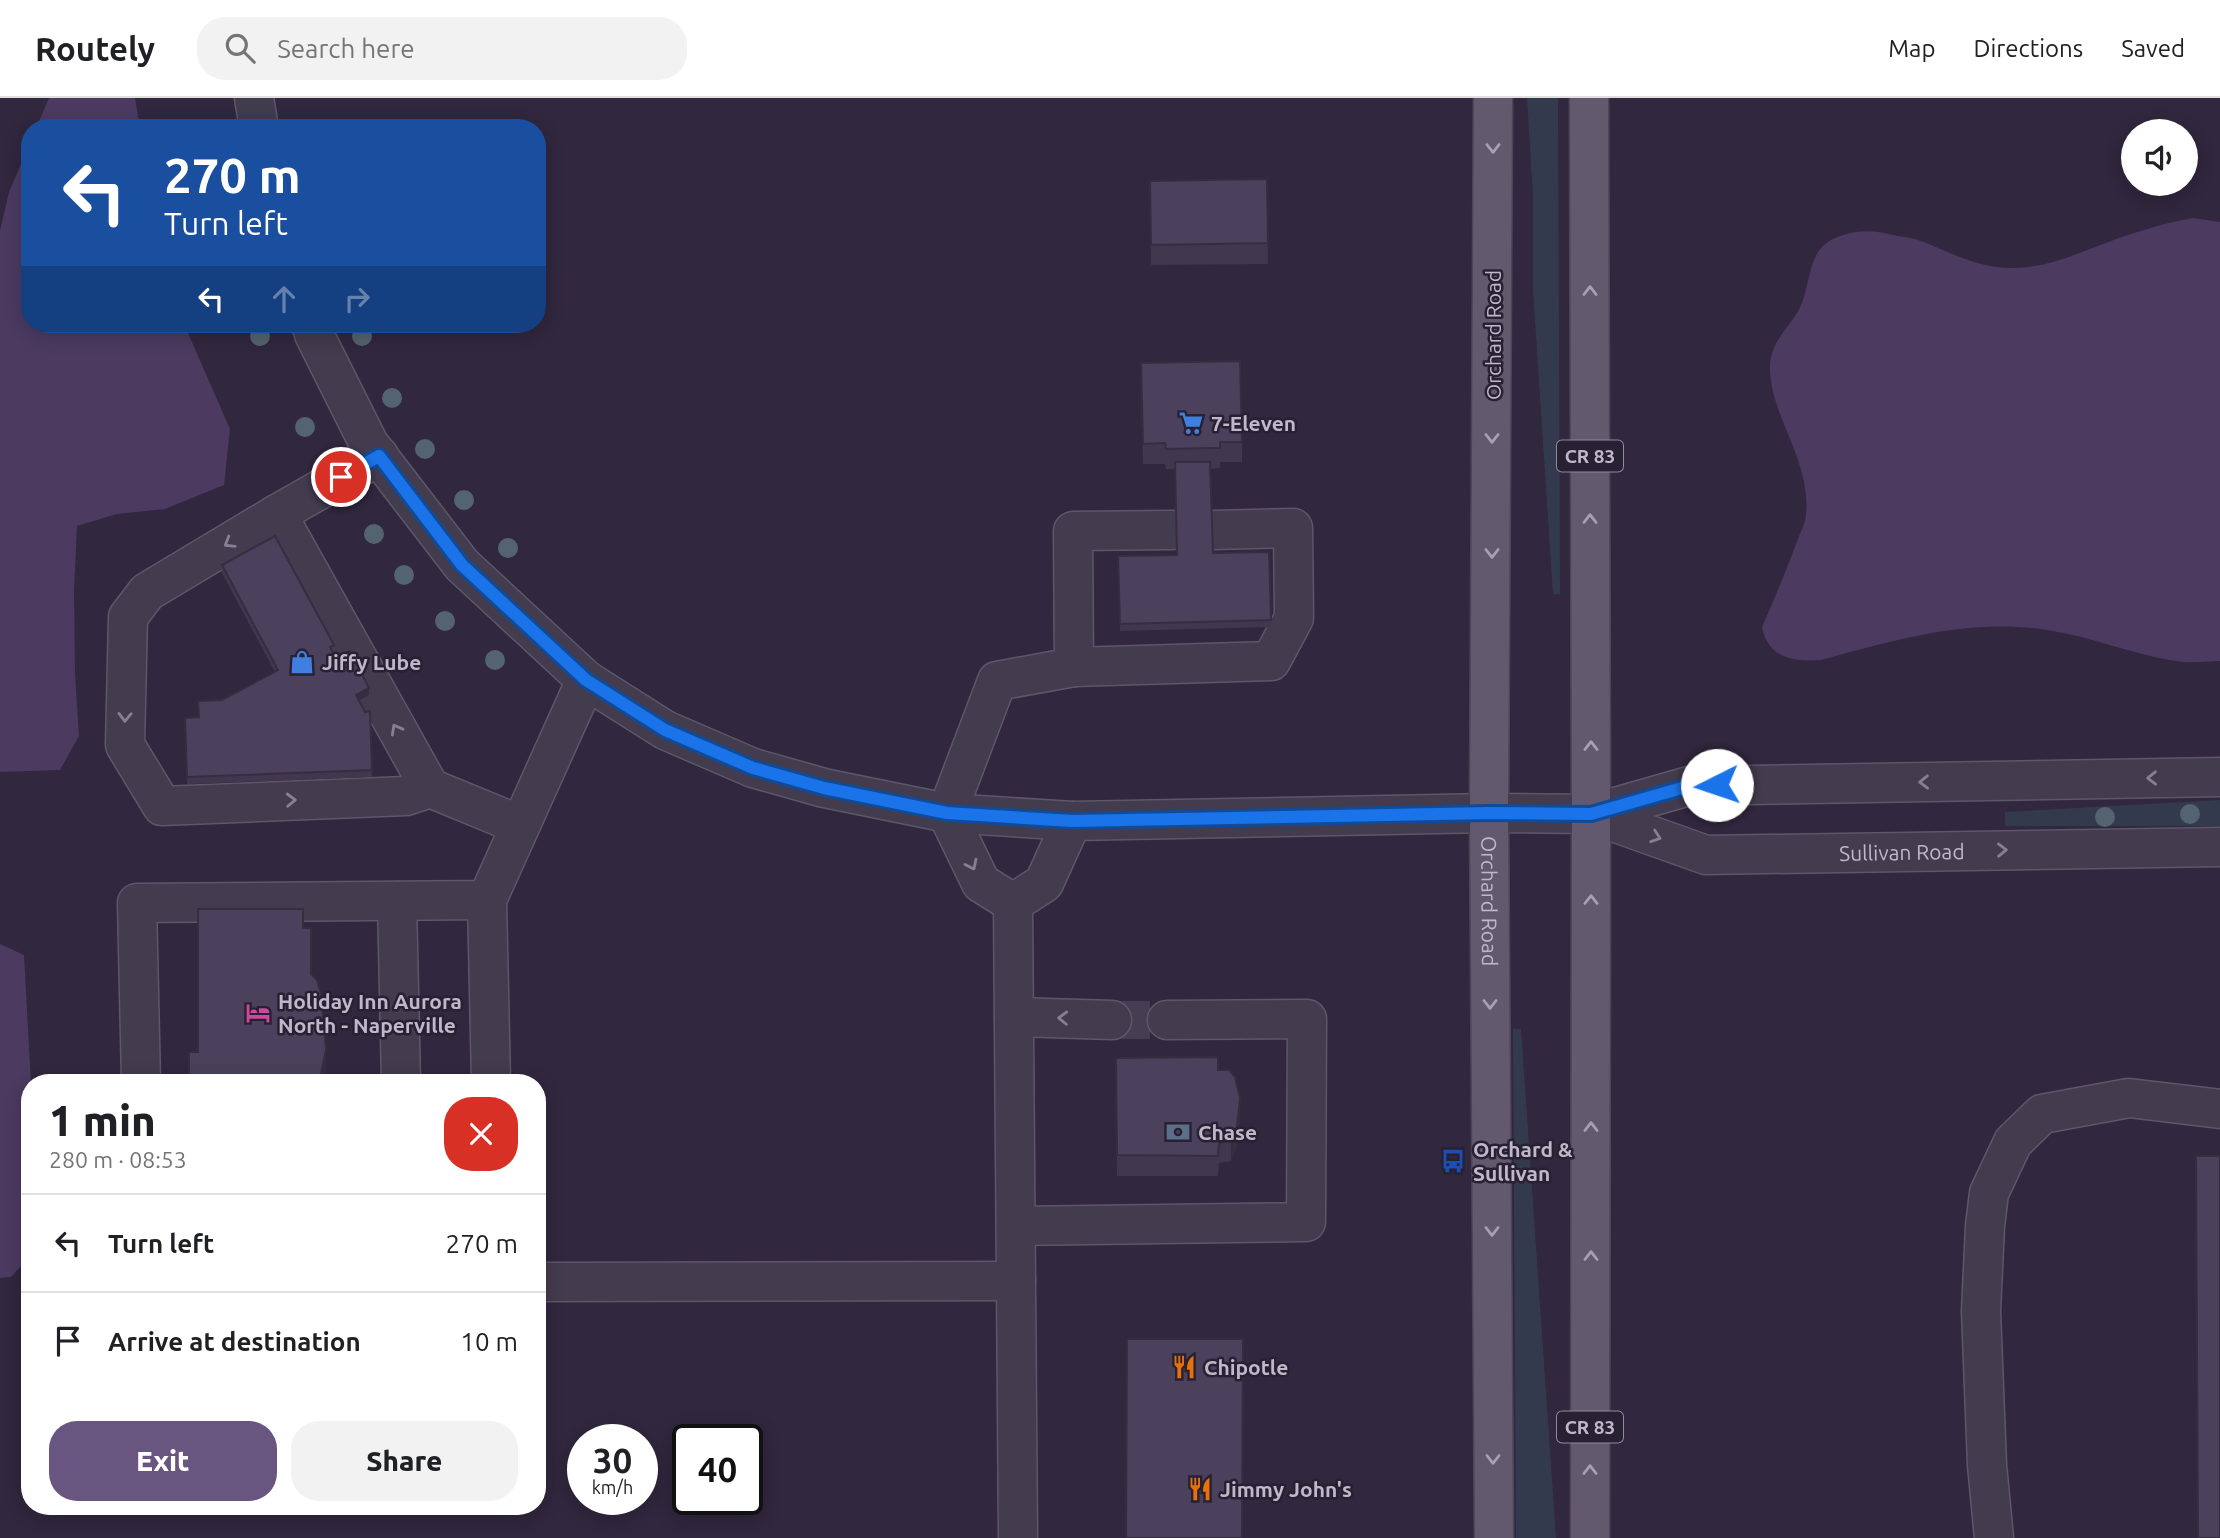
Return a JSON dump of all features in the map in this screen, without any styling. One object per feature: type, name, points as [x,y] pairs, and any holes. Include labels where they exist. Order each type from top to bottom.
[{"type":"main road","name":"Orchard Road","points":[[1493,98],[1489,813],[1494,1538]]},
{"type":"main road","name":"CR 83","points":[[1589,98],[1590,1538]]},
{"type":"street","points":[[254,98],[258,119]]},
{"type":"street","name":"Sullivan Road","points":[[315,333],[369,444],[462,565],[586,680],[665,730],[753,768],[824,788],[947,813],[1072,821],[1489,813],[1591,814],[1689,786],[2220,777]]},
{"type":"street","points":[[379,456],[146,592],[128,617],[125,745],[162,806],[406,796],[430,788]]},
{"type":"street","points":[[277,514],[430,788],[520,825]]},
{"type":"street","points":[[1013,903],[981,883],[947,813],[997,681],[1074,667],[1271,661],[1294,618],[1293,528],[1214,530]]},
{"type":"street","points":[[1074,667],[1073,531],[1173,530]]},
{"type":"street","points":[[491,1074],[487,900],[586,680]]},
{"type":"street","name":"Sullivan Road","points":[[1591,814],[1706,855],[2220,847]]},
{"type":"street","points":[[1013,903],[1044,883],[1072,821]]},
{"type":"street","points":[[141,1074],[138,903],[487,900]]},
{"type":"street","points":[[397,901],[401,1074]]},
{"type":"street","points":[[1013,903],[1018,1538]]},
{"type":"street","points":[[1014,1017],[1112,1020]]},
{"type":"street","points":[[1016,1226],[1306,1222],[1307,1019],[1167,1020]]},
{"type":"street","points":[[1994,1538],[1987,1465],[1981,1311],[1985,1226],[1989,1193],[2013,1142],[2042,1114],[2129,1098],[2220,1109]]},
{"type":"street","points":[[546,1282],[1016,1281]]},
{"type":"shaded area","points":[[49,98],[135,98],[138,119],[40,119]]},
{"type":"shaded area","points":[[1527,98],[1558,98],[1560,594],[1553,594],[1533,290],[1533,195]]},
{"type":"shaded area","points":[[21,164],[21,333],[188,333],[230,429],[224,485],[165,509],[117,514],[77,526],[74,591],[79,736],[60,770],[0,772],[0,231],[9,192]]},
{"type":"shaded area","points":[[2193,218],[2220,222],[2220,661],[2188,662],[2166,659],[2064,633],[2018,627],[1933,633],[1821,660],[1792,659],[1776,652],[1770,646],[1762,627],[1804,523],[1806,495],[1803,476],[1772,388],[1771,360],[1777,341],[1799,309],[1812,264],[1822,247],[1841,236],[1861,231],[1874,232],[1920,241],[1987,265],[2023,268],[2049,263],[2141,231]]},
{"type":"shaded area","points":[[2220,800],[2220,826],[2005,826],[2005,812]]},
{"type":"shaded area","points":[[0,944],[24,955],[31,1074],[21,1074],[21,1266],[11,1277],[0,1278]]},
{"type":"shaded area","points":[[1513,1029],[1521,1029],[1556,1538],[1516,1538]]},
{"type":"building","points":[[1267,179],[1268,243],[1151,245],[1150,181]]},
{"type":"building","name":"7-Eleven","points":[[1240,361],[1242,442],[1220,442],[1220,448],[1166,449],[1165,443],[1143,444],[1141,363]]},
{"type":"building","name":"7-Eleven","points":[[1175,462],[1210,462],[1213,553],[1269,552],[1271,620],[1120,624],[1118,556],[1177,555]]},
{"type":"building","name":"Jiffy Lube","points":[[275,536],[334,645],[330,647],[336,659],[350,651],[369,688],[356,695],[365,712],[370,711],[372,770],[187,777],[185,718],[199,717],[198,701],[222,700],[278,670],[222,565]]},
{"type":"building","name":"Holiday Inn Aurora North - Naperville","points":[[198,909],[303,909],[303,928],[311,928],[311,974],[317,980],[321,994],[326,1050],[321,1074],[189,1074],[189,1052],[198,1052]]},
{"type":"building","name":"Chase","points":[[1218,1057],[1218,1070],[1229,1070],[1235,1077],[1240,1098],[1237,1126],[1231,1141],[1219,1143],[1218,1156],[1117,1155],[1116,1058]]},
{"type":"building","points":[[2196,1156],[2220,1156],[2220,1538],[2198,1538]]},
{"type":"building","points":[[1127,1339],[1243,1339],[1242,1538],[1126,1538]]},
{"type":"tunnel","points":[[1112,1020],[1167,1020]]},
{"type":"place","name":"7-Eleven","points":[[1191,423]]},
{"type":"place","name":"Jiffy Lube","points":[[302,662]]},
{"type":"place","name":"Holiday Inn Aurora North - Naperville","points":[[258,1013]]},
{"type":"place","name":"Chase","points":[[1178,1132]]},
{"type":"place","name":"Orchard & Sullivan","points":[[1453,1161]]},
{"type":"place","name":"Chipotle","points":[[1184,1367]]},
{"type":"place","name":"Jimmy John's","points":[[1200,1489]]},
{"type":"route","points":[[341,477],[379,456],[462,565],[586,680],[665,730],[753,768],[824,788],[947,813],[1072,821],[1489,813],[1591,814],[1689,786],[1717,785]]}]
